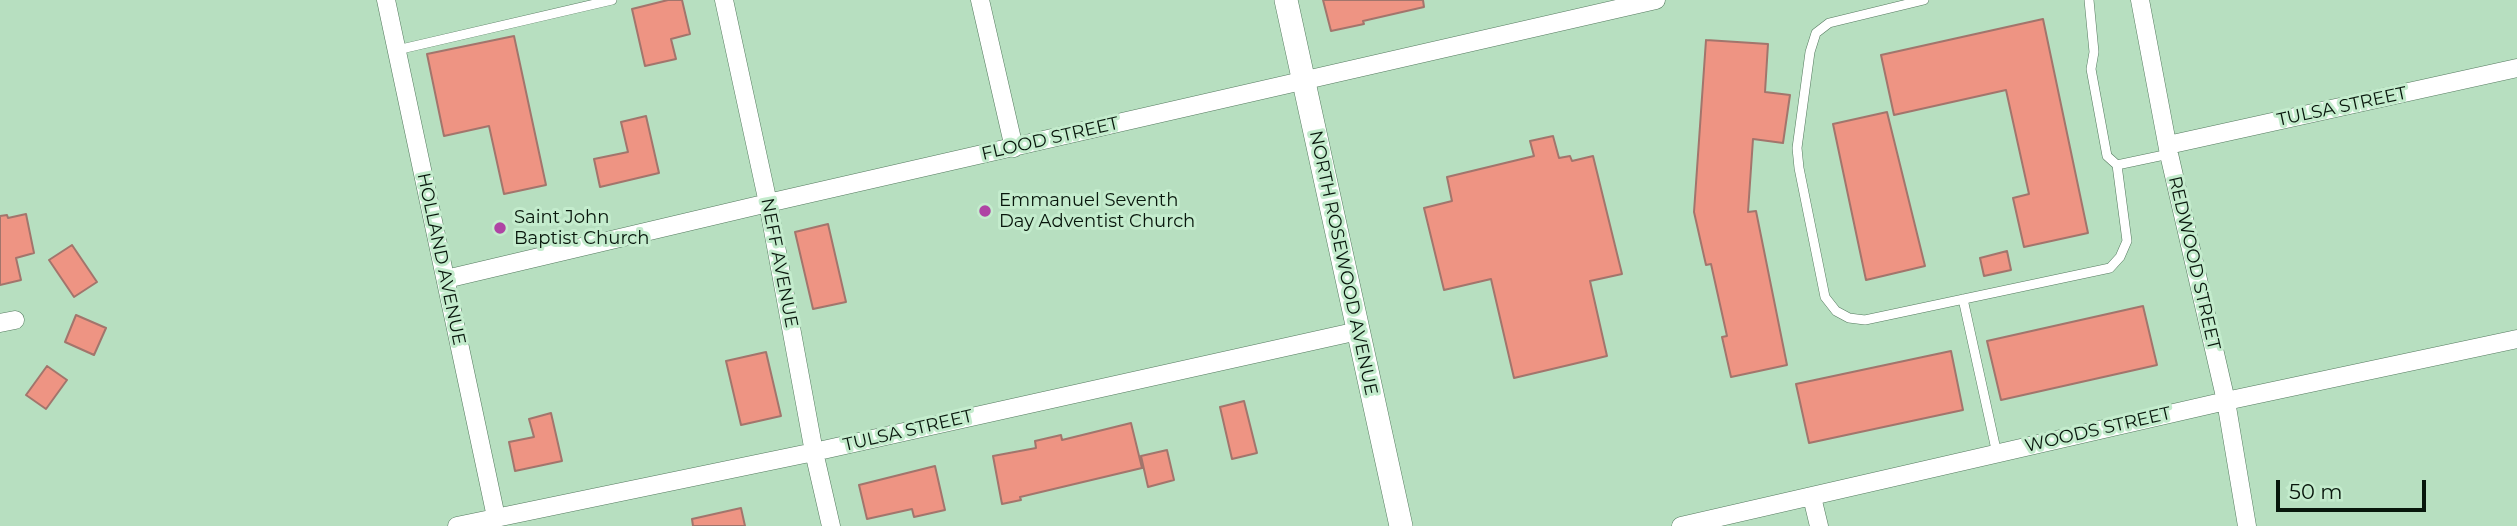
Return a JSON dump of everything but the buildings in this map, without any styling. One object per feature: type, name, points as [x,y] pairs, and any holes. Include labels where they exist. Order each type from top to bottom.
[{"type":"street","name":"HOLLAND AVENUE","points":[[386,0],[496,517]]},
{"type":"street","name":"NEFF AVENUE","points":[[724,0],[768,203],[814,452],[831,526]]},
{"type":"street","points":[[980,0],[1014,148]]},
{"type":"street","name":"NORTH ROSEWOOD AVENUE","points":[[1286,0],[1401,526]]},
{"type":"street","name":"FLOOD STREET","points":[[446,279],[1656,0]]},
{"type":"street","name":"REDWOOD STREET","points":[[2140,0],[2168,149],[2226,401],[2248,526]]},
{"type":"street","name":"TULSA STREET","points":[[2168,149],[2517,68]]},
{"type":"street","name":"TULSA STREET","points":[[457,526],[814,452],[1358,331]]},
{"type":"street","name":"WOODS STREET","points":[[1681,526],[2226,401],[2517,339]]},
{"type":"street","points":[[1812,497],[1819,526]]},
{"type":"lane","points":[[397,50],[612,0]]},
{"type":"lane","points":[[1924,0],[1829,23],[1815,33],[1810,52],[1797,148],[1799,168],[1825,297],[1836,311],[1849,318],[1865,320],[2110,268],[2120,257],[2127,241],[2117,165],[2107,156],[2091,69],[2094,31],[2089,0]]},
{"type":"lane","points":[[2117,165],[2168,149]]},
{"type":"lane","points":[[1963,299],[1997,454]]},
{"type":"place","name":"Emmanuel Seventh Day Adventist Church","points":[[985,211]]},
{"type":"place","name":"Saint John Baptist Church","points":[[500,228]]}]
